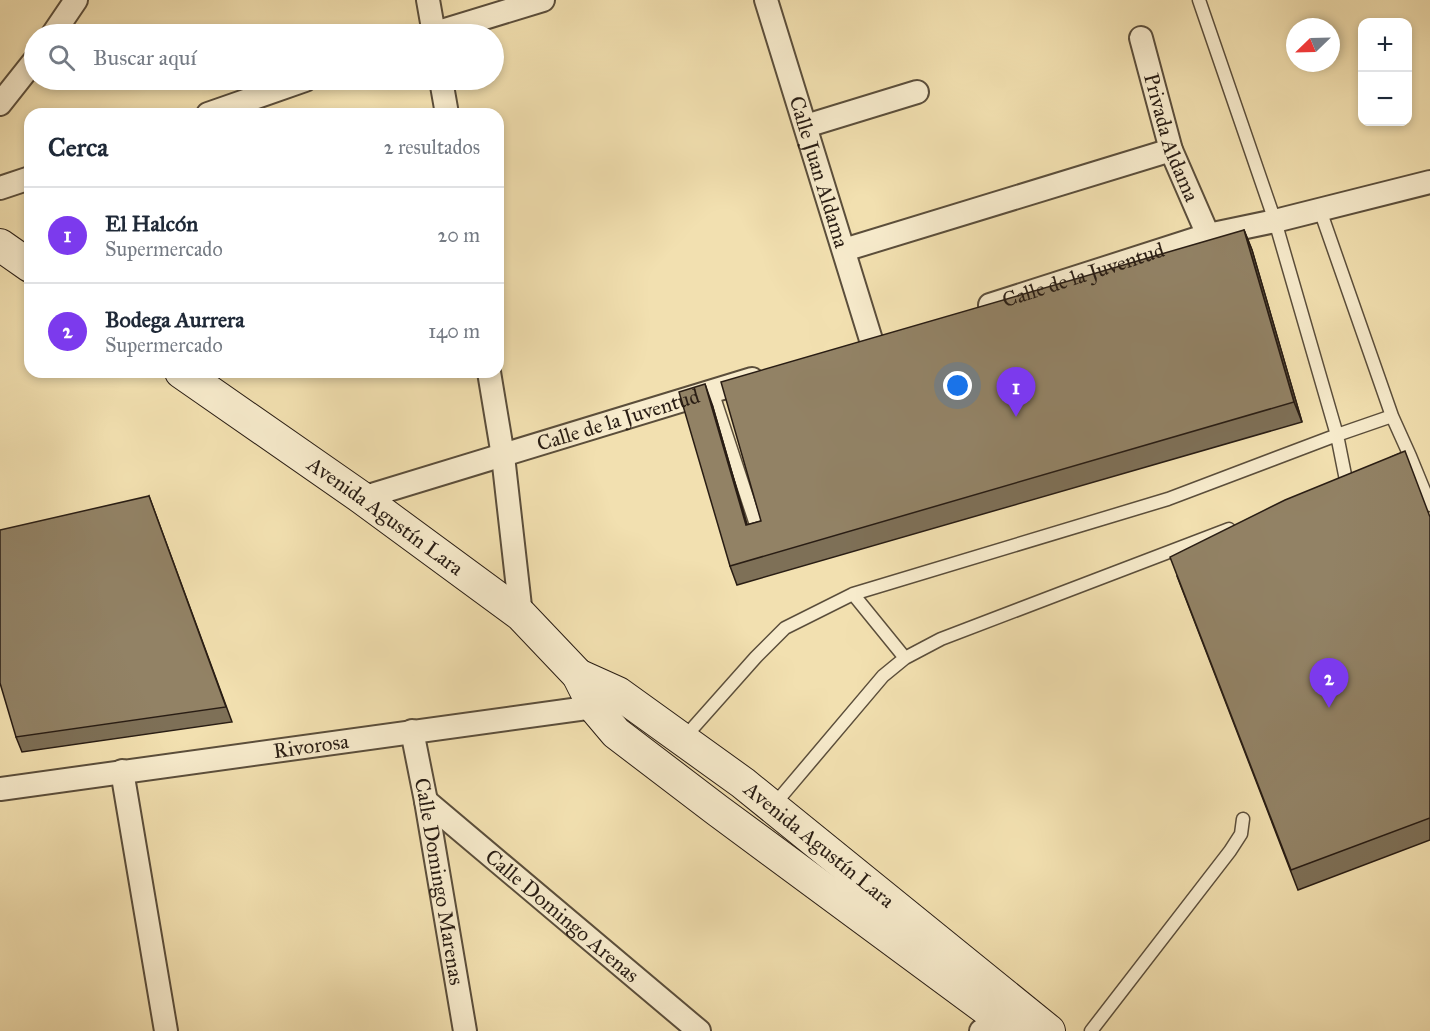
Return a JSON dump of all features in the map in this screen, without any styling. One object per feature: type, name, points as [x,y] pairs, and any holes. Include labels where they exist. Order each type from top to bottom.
[{"type":"main road","points":[[0,245],[24,262]]},
{"type":"main road","name":"Avenida Agustín Lara","points":[[190,378],[362,498],[521,615],[578,675],[606,700],[683,739],[773,806],[1019,1028]]},
{"type":"main road","name":"Avenida Agustín Lara","points":[[606,700],[616,733],[717,810],[1019,1028]]},
{"type":"main road","points":[[717,810],[743,783]]},
{"type":"street","points":[[59,24],[76,0]]},
{"type":"street","points":[[428,0],[432,24]]},
{"type":"street","points":[[465,24],[543,0]]},
{"type":"street","name":"Calle Juan Aldama","points":[[766,0],[872,343]]},
{"type":"street","name":"Privada Aldama","points":[[1141,38],[1171,150],[1208,235]]},
{"type":"street","points":[[0,104],[24,74]]},
{"type":"street","points":[[225,108],[276,90]]},
{"type":"street","points":[[443,90],[446,108]]},
{"type":"street","points":[[806,126],[917,92]]},
{"type":"street","points":[[844,250],[1171,150]]},
{"type":"street","points":[[0,188],[24,179]]},
{"type":"street","name":"Calle de la Juventud","points":[[974,310],[1208,235],[1275,221],[1430,182]]},
{"type":"street","points":[[849,350],[895,336]]},
{"type":"street","name":"Calle de la Juventud","points":[[362,498],[769,374]]},
{"type":"street","points":[[490,378],[503,456],[521,615]]},
{"type":"street","name":"Rivorosa","points":[[0,789],[412,731],[606,700]]},
{"type":"street","name":"Calle Domingo Marenas","points":[[412,731],[465,1031]]},
{"type":"street","points":[[122,771],[166,1031]]},
{"type":"street","name":"Calle Domingo Arenas","points":[[426,801],[699,1031]]},
{"type":"lane","points":[[1199,0],[1275,221],[1352,482],[1325,493]]},
{"type":"lane","points":[[1320,210],[1392,416],[1430,505]]},
{"type":"lane","points":[[712,391],[761,538]]},
{"type":"lane","points":[[683,739],[785,628],[853,594],[1168,500],[1392,416]]},
{"type":"lane","points":[[1388,466],[1410,456]]},
{"type":"lane","points":[[773,806],[883,676],[905,658],[941,639],[1237,526]]},
{"type":"lane","points":[[853,594],[905,658]]},
{"type":"lane","points":[[1091,1031],[1230,851],[1241,834],[1243,819]]},
{"type":"building","points":[[1244,230],[1294,402],[730,566],[679,392],[705,384],[746,525],[761,521],[721,382]]},
{"type":"building","points":[[1405,451],[1430,517],[1430,818],[1291,870],[1170,557],[1285,500]]},
{"type":"building","points":[[149,496],[226,707],[16,737],[0,683],[0,530]]},
{"type":"place","name":"El Halcón","points":[[1016,417]]},
{"type":"place","name":"Bodega Aurrera","points":[[1329,708]]}]
